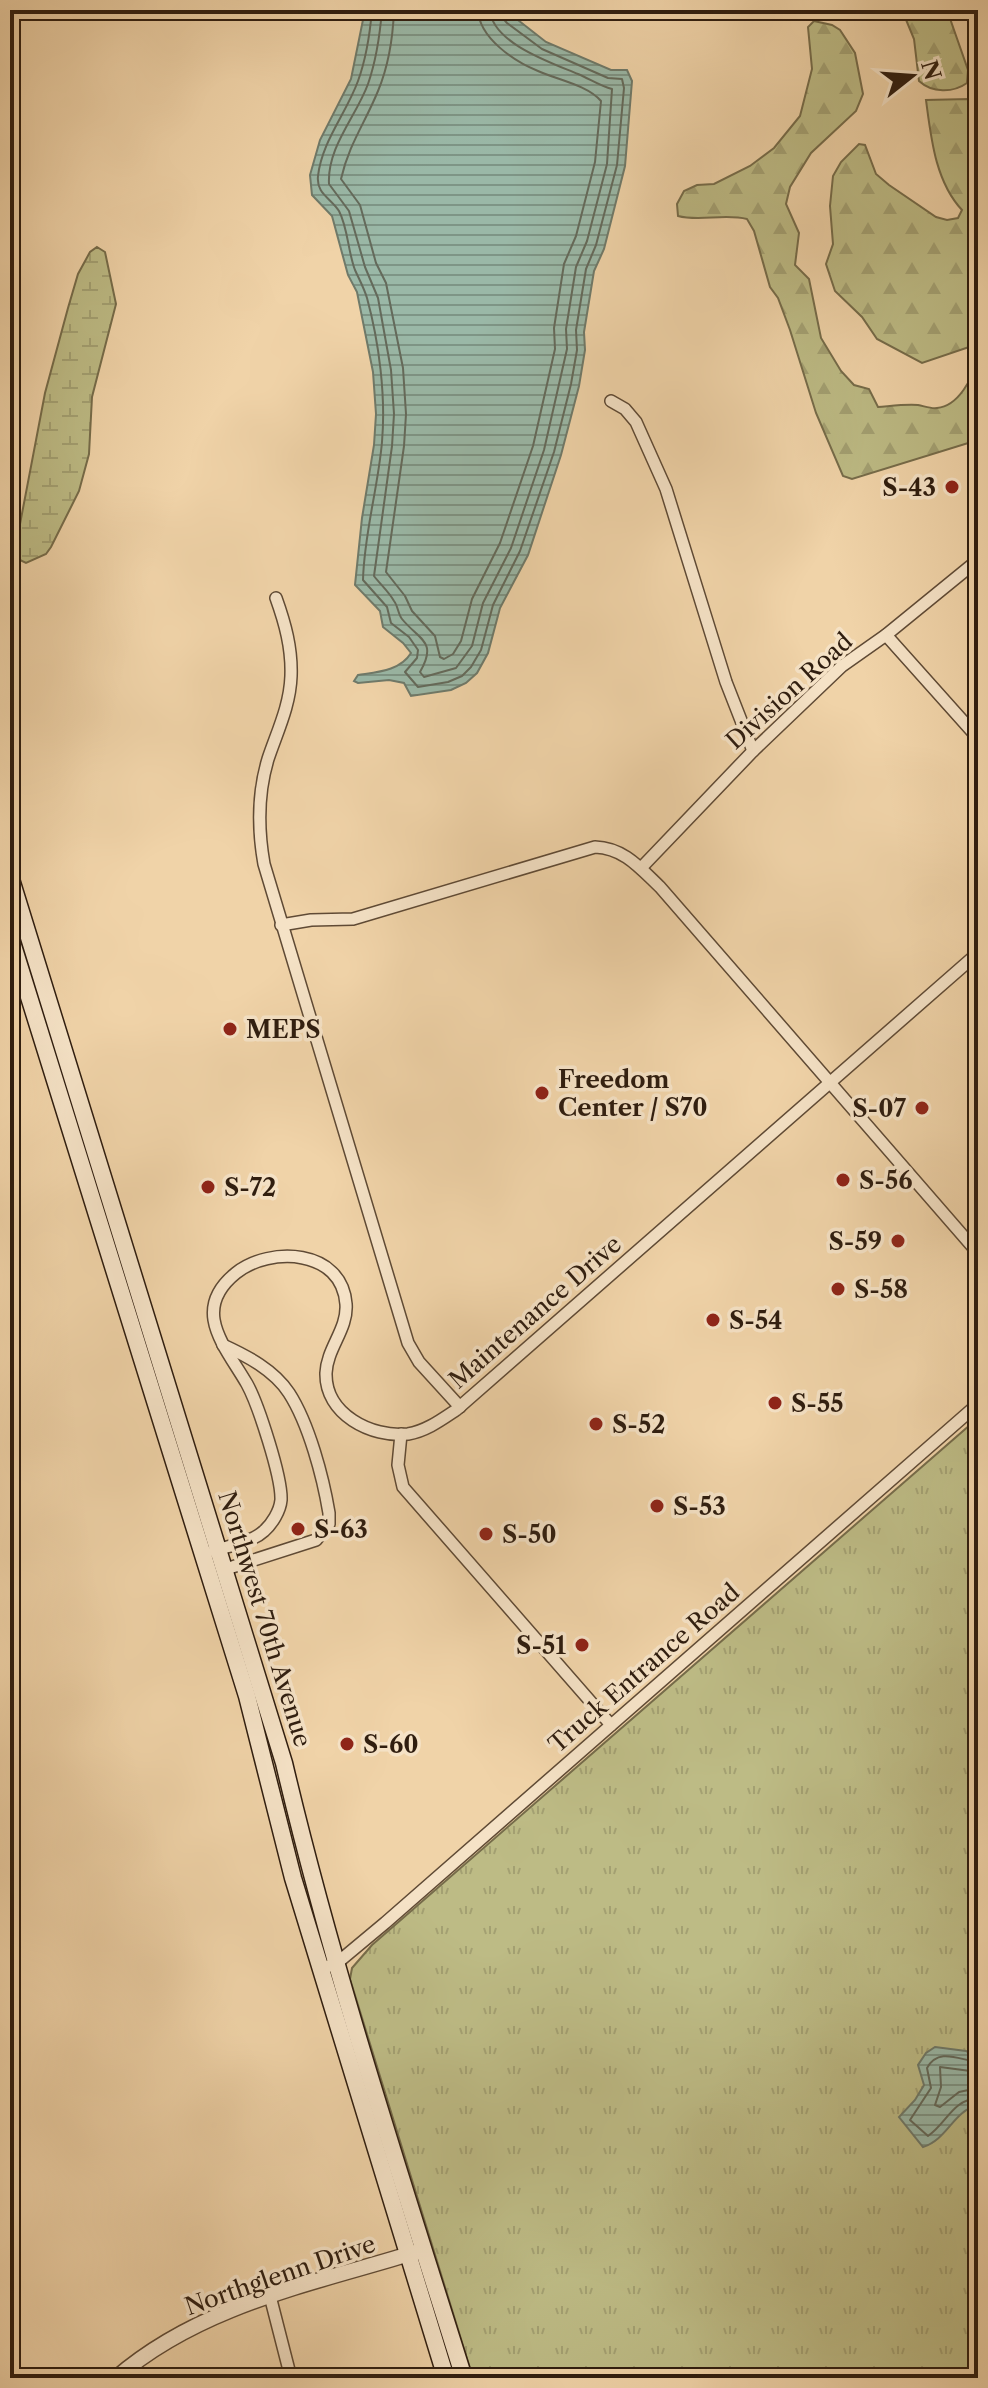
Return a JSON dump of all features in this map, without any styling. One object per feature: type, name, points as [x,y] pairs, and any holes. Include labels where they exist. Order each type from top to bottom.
[{"type":"main road","name":"Northwest 70th Avenue","points":[[10,876],[212,1552],[293,1878],[329,1966]]},
{"type":"main road","name":"Northwest 70th Avenue","points":[[10,936],[212,1552],[226,1569],[284,1763],[329,1966],[416,2252],[446,2378]]},
{"type":"main road","name":"Northwest 70th Avenue","points":[[416,2252],[464,2378]]},
{"type":"street","points":[[611,401],[625,409],[636,422],[666,489],[726,682],[753,751]]},
{"type":"street","name":"Division Road","points":[[641,868],[753,751],[842,666],[886,635],[978,560]]},
{"type":"street","points":[[276,598],[290,649],[291,679],[286,710],[264,778],[261,847],[281,925],[408,1343],[419,1362],[460,1407]]},
{"type":"street","points":[[886,635],[978,738]]},
{"type":"street","points":[[281,925],[311,920],[353,919],[595,847],[623,853],[641,868],[978,1253]]},
{"type":"street","name":"Maintenance Drive","points":[[401,1434],[436,1424],[460,1407],[978,953]]},
{"type":"street","points":[[212,1552],[261,1534],[271,1523],[281,1502],[254,1399],[214,1328],[215,1301],[219,1291],[237,1272],[249,1265],[283,1254],[311,1259],[335,1276],[346,1304],[345,1319],[327,1360],[326,1375],[331,1398],[338,1409],[358,1424],[385,1433],[401,1434],[398,1465],[403,1487],[611,1725]]},
{"type":"street","points":[[223,1345],[256,1363],[289,1393],[312,1447],[329,1513],[329,1524],[316,1540],[226,1569]]},
{"type":"street","name":"Truck Entrance Road","points":[[329,1966],[611,1725],[978,1404]]},
{"type":"street","name":"Northglenn Drive","points":[[116,2378],[141,2357],[188,2328],[220,2313],[416,2252]]},
{"type":"street","points":[[270,2296],[291,2378]]},
{"type":"green space","points":[[902,10],[947,10],[968,70],[967,83],[943,90],[930,88],[919,81],[914,39]]},
{"type":"green space","points":[[814,21],[840,30],[855,53],[863,94],[856,111],[811,153],[790,187],[786,204],[799,233],[795,265],[809,279],[821,338],[841,371],[854,385],[869,389],[878,407],[945,406],[964,390],[978,360],[978,440],[852,479],[843,476],[816,413],[790,330],[778,298],[770,287],[754,231],[747,219],[678,216],[677,204],[684,191],[697,185],[714,184],[750,166],[774,148],[800,116],[812,69],[808,27]]},
{"type":"green space","points":[[969,99],[978,128],[978,344],[922,363],[877,339],[862,317],[835,291],[826,264],[833,244],[830,206],[833,176],[841,162],[859,144],[865,145],[876,174],[889,185],[936,217],[947,220],[958,218],[962,210],[940,172],[926,100]]},
{"type":"green space","points":[[97,247],[105,252],[116,304],[92,397],[89,454],[79,491],[51,547],[46,554],[26,563],[20,560],[16,545],[45,393],[78,274],[90,252]]},
{"type":"green space","points":[[978,1418],[978,2378],[473,2378],[350,1979],[352,1968],[372,1945]]},
{"type":"water","points":[[365,10],[505,10],[546,42],[611,70],[627,70],[632,81],[625,166],[604,249],[594,271],[579,386],[561,455],[528,555],[500,608],[488,653],[477,673],[451,690],[411,696],[404,683],[354,681],[358,675],[401,664],[411,653],[383,627],[380,611],[355,585],[374,445],[376,414],[373,372],[357,292],[348,275],[332,216],[312,195],[310,175],[320,140],[351,79]]},
{"type":"water","points":[[935,2047],[966,2051],[978,2056],[978,2105],[962,2113],[939,2138],[923,2147],[899,2117],[924,2085],[918,2065],[926,2053]]},
{"type":"place","name":"S-43","points":[[952,487]]},
{"type":"place","name":"MEPS","points":[[230,1029]]},
{"type":"place","name":"Freedom Center / S70","points":[[542,1093]]},
{"type":"place","name":"S-07","points":[[922,1108]]},
{"type":"place","name":"S-56","points":[[843,1180]]},
{"type":"place","name":"S-72","points":[[208,1187]]},
{"type":"place","name":"S-59","points":[[898,1241]]},
{"type":"place","name":"S-58","points":[[838,1289]]},
{"type":"place","name":"S-54","points":[[713,1320]]},
{"type":"place","name":"S-55","points":[[775,1403]]},
{"type":"place","name":"S-52","points":[[596,1424]]},
{"type":"place","name":"S-53","points":[[657,1506]]},
{"type":"place","name":"S-63","points":[[298,1529]]},
{"type":"place","name":"S-50","points":[[486,1534]]},
{"type":"place","name":"S-51","points":[[582,1645]]},
{"type":"place","name":"S-60","points":[[347,1744]]}]
